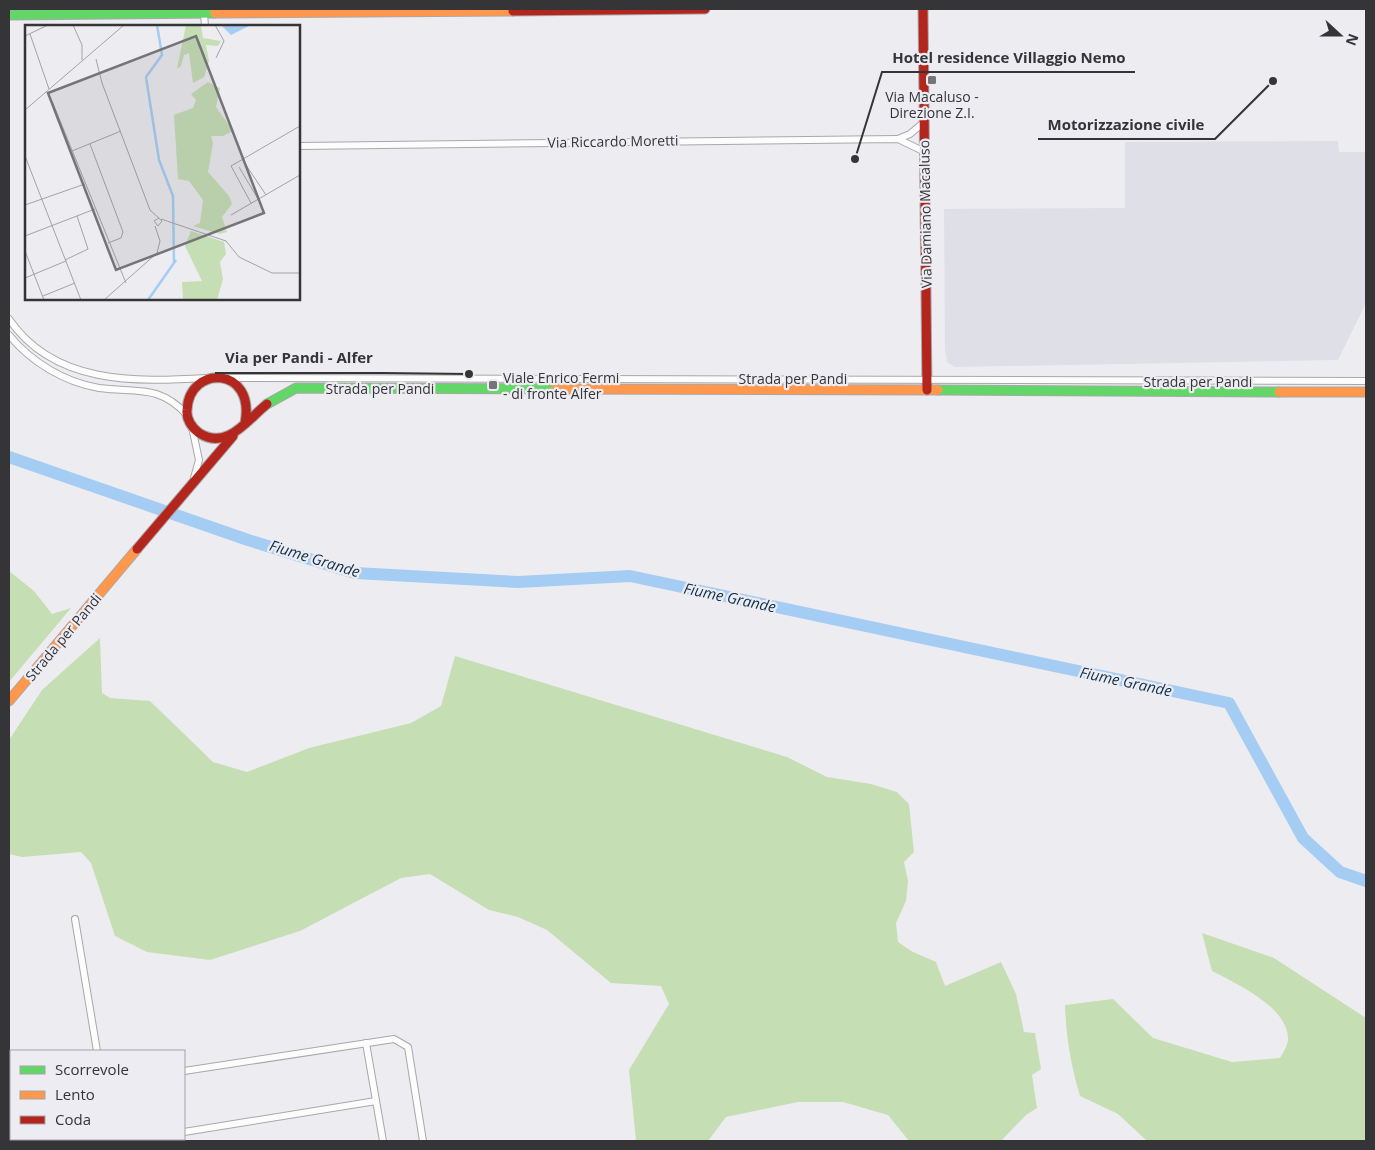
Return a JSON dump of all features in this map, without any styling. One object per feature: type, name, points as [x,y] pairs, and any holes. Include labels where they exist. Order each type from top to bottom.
[{"type":"street","points":[[9,15],[705,9]]},
{"type":"street","name":"Via Damiano Macaluso","points":[[923,9],[927,390]]},
{"type":"street","points":[[204,14],[205,25]]},
{"type":"street","points":[[898,139],[910,134],[924,122]]},
{"type":"street","name":"Via Riccardo Moretti","points":[[300,146],[898,139],[924,152]]},
{"type":"street","name":"Strada per Pandi","points":[[9,319],[17,331],[57,361],[80,372],[119,379],[927,378],[1366,381]]},
{"type":"street","points":[[9,335],[36,361],[66,377],[100,388],[139,389],[155,393],[173,402],[206,437],[215,440],[233,436]]},
{"type":"street","points":[[192,483],[199,460],[196,437],[189,420],[191,394],[197,386],[217,378],[236,383],[247,397],[249,406],[245,423]]},
{"type":"street","name":"Strada per Pandi","points":[[9,701],[233,436],[245,423],[286,391],[296,388],[1366,392]]},
{"type":"street","points":[[75,918],[97,1050]]},
{"type":"street","points":[[185,1071],[394,1039],[408,1047],[423,1141],[419,1141]]},
{"type":"street","points":[[366,1043],[382,1141]]},
{"type":"street","points":[[185,1132],[376,1101]]},
{"type":"shaded area","points":[[1338,141],[1339,152],[1366,152],[1366,303],[1338,360],[955,367],[947,362],[945,350],[944,209],[1125,208],[1125,142]]},
{"type":"green space","points":[[9,571],[34,591],[52,614],[71,608],[9,682]]},
{"type":"green space","points":[[100,638],[102,693],[110,698],[150,701],[213,762],[247,772],[309,748],[411,723],[441,706],[455,656],[787,757],[827,777],[871,784],[897,792],[909,804],[914,852],[904,862],[908,881],[906,901],[896,923],[898,942],[913,952],[936,962],[945,986],[1001,962],[1016,994],[1024,1032],[1035,1033],[1041,1069],[1032,1075],[1037,1108],[1026,1115],[1001,1141],[909,1141],[888,1115],[843,1102],[798,1102],[726,1117],[708,1141],[636,1141],[629,1070],[669,1004],[661,986],[611,983],[547,930],[518,917],[489,910],[430,874],[401,878],[300,931],[210,960],[147,952],[115,936],[91,863],[81,852],[22,857],[9,854],[9,740],[42,690]]},
{"type":"green space","points":[[1202,933],[1274,958],[1366,1018],[1366,1141],[1147,1141],[1118,1114],[1080,1096],[1066,1028],[1065,1005],[1113,999],[1153,1038],[1232,1062],[1280,1058],[1288,1039],[1286,1027],[1280,1017],[1259,998],[1212,971]]},
{"type":"waterway","name":"Fiume Grande","points":[[9,457],[248,540],[355,573],[518,582],[630,576],[1229,703],[1303,838],[1340,872],[1366,881]]},
{"type":"traffic: fast","points":[[9,15],[215,13]]},
{"type":"traffic: fast","points":[[267,404],[296,388],[555,389]]},
{"type":"traffic: fast","points":[[938,390],[1279,392]]},
{"type":"traffic: slow","points":[[215,13],[513,11]]},
{"type":"traffic: slow","points":[[555,389],[938,390]]},
{"type":"traffic: slow","points":[[1279,392],[1366,392]]},
{"type":"traffic: slow","points":[[9,701],[137,549]]},
{"type":"traffic: jam","points":[[513,11],[705,9]]},
{"type":"traffic: jam","points":[[923,9],[927,390]]},
{"type":"traffic: jam","points":[[245,423],[246,404],[241,390],[232,382],[221,378],[209,379],[198,385],[191,395],[187,410],[189,420],[196,431],[209,438],[228,436],[244,425],[267,404]]},
{"type":"traffic: jam","points":[[137,549],[233,436]]},
{"type":"place","name":"Via Macaluso - Direzione Z.I.","points":[[932,80]]},
{"type":"place","name":"Motorizzazione civile","points":[[1273,81]]},
{"type":"place","name":"Hotel residence Villaggio Nemo","points":[[855,159]]},
{"type":"place","name":"Via per Pandi - Alfer","points":[[469,374]]},
{"type":"place","name":"Viale Enrico Fermi - di fronte Alfer","points":[[493,385]]}]
